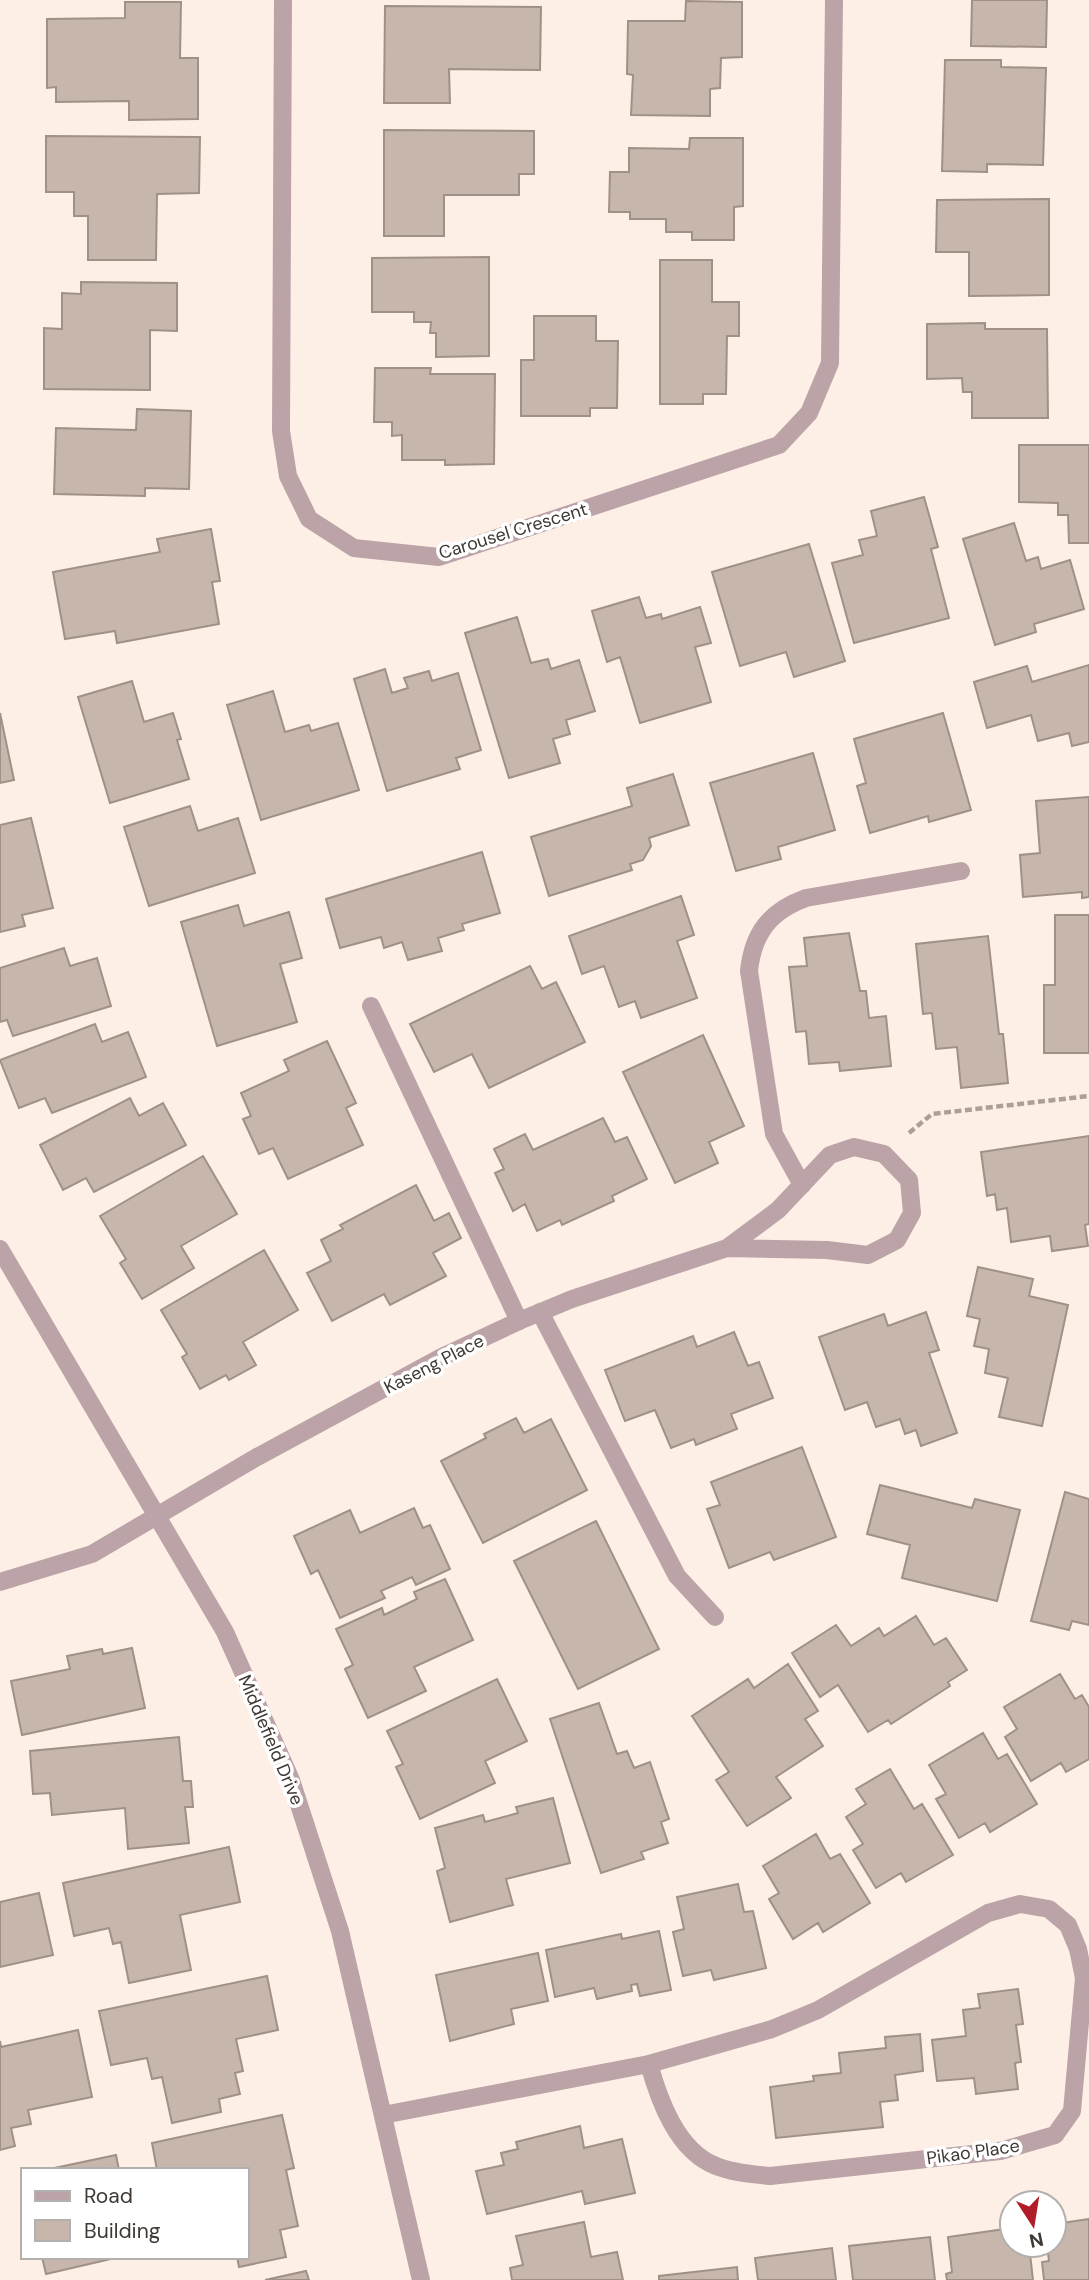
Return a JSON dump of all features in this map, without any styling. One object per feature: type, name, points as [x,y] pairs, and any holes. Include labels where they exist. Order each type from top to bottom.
[{"type":"street","name":"Carousel Crescent","points":[[283,0],[281,431],[288,476],[309,519],[354,548],[439,557],[779,445],[809,413],[830,363],[834,0]]},
{"type":"street","points":[[802,1185],[774,1134],[749,971],[751,948],[762,927],[789,904],[806,898],[961,871]]},
{"type":"street","points":[[372,1006],[519,1321]]},
{"type":"street","name":"Kaseng Place","points":[[0,1582],[92,1554],[257,1457],[428,1365],[519,1321],[727,1248],[778,1210],[830,1155],[854,1147],[884,1154],[909,1180],[912,1213],[897,1240],[868,1255],[827,1250],[727,1248]]},
{"type":"street","name":"Middlefield Drive","points":[[0,1249],[225,1632],[290,1780],[340,1931],[421,2280]]},
{"type":"street","points":[[540,1312],[677,1576],[715,1617]]},
{"type":"street","name":"Pikao Place","points":[[383,2115],[649,2064],[772,2029],[818,2010],[988,1913],[1020,1904],[1049,1909],[1068,1925],[1078,1948],[1084,1978],[1072,2111],[1055,2135],[1038,2142],[1000,2151],[770,2176],[743,2173],[714,2166],[689,2146],[661,2105],[649,2064]]},
{"type":"path","points":[[884,1154],[932,1114],[1089,1096]]},
{"type":"building","points":[[972,0],[1047,0],[1046,47],[971,46]]},
{"type":"building","points":[[686,1],[742,2],[742,57],[721,58],[720,88],[710,89],[710,116],[631,115],[633,75],[627,74],[628,21],[685,21]]},
{"type":"building","points":[[125,2],[181,2],[180,58],[198,58],[198,119],[129,120],[129,101],[56,102],[56,87],[47,88],[47,19],[125,18]]},
{"type":"building","points":[[385,6],[541,7],[540,70],[449,69],[450,103],[384,103]]},
{"type":"building","points":[[945,60],[1001,60],[1001,67],[1046,68],[1043,165],[987,164],[987,172],[942,171]]},
{"type":"building","points":[[384,130],[534,131],[534,174],[519,174],[519,195],[444,195],[444,236],[384,236]]},
{"type":"building","points":[[46,136],[200,137],[199,193],[157,194],[156,260],[88,260],[88,216],[74,216],[74,192],[46,192]]},
{"type":"building","points":[[690,138],[743,138],[743,206],[734,207],[734,240],[692,240],[692,232],[666,232],[666,219],[630,219],[630,212],[609,212],[610,172],[629,172],[629,148],[689,149]]},
{"type":"building","points":[[1049,199],[1049,295],[969,296],[969,252],[936,252],[937,200]]},
{"type":"building","points":[[489,257],[489,356],[436,357],[436,333],[430,333],[431,322],[414,322],[414,312],[372,312],[372,258]]},
{"type":"building","points":[[660,260],[712,260],[712,302],[739,302],[739,336],[727,336],[726,394],[703,394],[703,404],[660,404]]},
{"type":"building","points":[[81,282],[177,283],[177,331],[150,330],[150,390],[44,389],[44,328],[62,329],[62,293],[81,294]]},
{"type":"building","points":[[534,316],[596,316],[596,341],[618,341],[617,408],[590,408],[590,416],[521,416],[521,360],[534,360]]},
{"type":"building","points":[[985,323],[985,329],[1047,329],[1048,418],[972,418],[972,392],[963,392],[962,378],[927,379],[927,324]]},
{"type":"building","points":[[375,368],[431,368],[430,374],[495,374],[494,464],[445,465],[445,460],[402,460],[402,435],[392,436],[392,422],[374,422]]},
{"type":"building","points":[[137,409],[191,411],[189,489],[145,488],[145,496],[54,494],[56,428],[136,430]]},
{"type":"building","points":[[1019,445],[1089,445],[1089,543],[1069,543],[1068,515],[1058,515],[1058,503],[1019,502]]},
{"type":"building","points":[[924,497],[938,547],[931,549],[949,618],[854,643],[832,563],[863,555],[859,540],[877,536],[871,511]]},
{"type":"building","points":[[1014,523],[1026,561],[1038,557],[1041,569],[1070,560],[1084,609],[1034,624],[1036,632],[995,645],[963,539]]},
{"type":"building","points":[[211,529],[220,581],[212,582],[219,624],[117,643],[115,631],[65,639],[53,572],[160,552],[157,539]]},
{"type":"building","points":[[809,544],[845,661],[794,677],[786,652],[740,666],[712,572]]},
{"type":"building","points":[[639,597],[646,618],[661,614],[662,619],[700,607],[711,643],[695,647],[711,702],[640,723],[620,657],[607,662],[592,611]]},
{"type":"building","points":[[517,617],[531,663],[548,659],[551,669],[579,660],[595,711],[566,720],[570,734],[553,739],[560,763],[509,778],[465,633]]},
{"type":"building","points":[[1089,665],[1089,742],[1072,746],[1069,733],[1038,741],[1031,715],[987,728],[974,682],[1027,666],[1032,682]]},
{"type":"building","points":[[385,669],[392,693],[408,688],[404,678],[429,671],[432,681],[458,673],[481,750],[456,758],[460,769],[387,791],[354,679]]},
{"type":"building","points":[[132,681],[144,722],[173,713],[181,739],[177,740],[189,779],[110,803],[78,697]]},
{"type":"building","points":[[273,691],[285,732],[309,725],[311,731],[338,723],[359,790],[261,820],[227,705]]},
{"type":"building","points":[[0,713],[14,780],[0,783]]},
{"type":"building","points":[[943,713],[971,810],[929,822],[928,816],[870,833],[857,786],[866,783],[854,739]]},
{"type":"building","points":[[813,753],[835,830],[778,847],[781,859],[736,871],[710,783]]},
{"type":"building","points":[[673,774],[689,825],[649,838],[651,846],[643,860],[630,864],[632,870],[549,896],[531,837],[632,806],[627,788]]},
{"type":"building","points":[[1089,797],[1089,897],[1082,898],[1082,892],[1023,897],[1020,855],[1040,853],[1036,801]]},
{"type":"building","points":[[190,806],[198,831],[238,818],[255,873],[149,906],[124,827]]},
{"type":"building","points":[[31,818],[53,908],[22,915],[25,926],[0,932],[0,825]]},
{"type":"building","points":[[482,852],[500,913],[462,924],[464,930],[438,938],[442,951],[408,960],[402,942],[384,948],[381,937],[340,948],[326,899]]},
{"type":"building","points":[[681,896],[694,935],[677,941],[697,998],[641,1018],[635,1001],[619,1007],[604,966],[582,974],[569,936]]},
{"type":"building","points":[[238,905],[244,926],[289,912],[302,958],[280,964],[297,1022],[217,1046],[181,922]]},
{"type":"building","points":[[1055,915],[1089,915],[1089,1053],[1044,1053],[1044,985],[1055,985]]},
{"type":"building","points":[[849,933],[860,991],[866,991],[869,1018],[886,1016],[891,1066],[840,1071],[839,1062],[809,1064],[806,1031],[796,1032],[789,967],[807,966],[804,938]]},
{"type":"building","points":[[988,936],[999,1034],[1003,1034],[1008,1083],[961,1088],[957,1047],[936,1049],[932,1013],[923,1014],[916,944]]},
{"type":"building","points":[[64,948],[70,966],[97,958],[111,1006],[13,1036],[7,1020],[0,1022],[0,968]]},
{"type":"building","points":[[530,966],[542,989],[556,982],[585,1042],[489,1088],[472,1054],[434,1072],[410,1024]]},
{"type":"building","points":[[95,1024],[102,1042],[128,1032],[146,1077],[52,1113],[45,1098],[19,1108],[0,1060]]},
{"type":"building","points":[[703,1035],[744,1126],[709,1142],[718,1163],[675,1183],[623,1072]]},
{"type":"building","points":[[327,1041],[356,1103],[346,1108],[363,1145],[288,1179],[273,1148],[259,1154],[243,1119],[251,1116],[241,1093],[289,1071],[284,1060]]},
{"type":"building","points":[[130,1098],[139,1116],[163,1103],[186,1145],[94,1192],[86,1178],[63,1190],[40,1145]]},
{"type":"building","points":[[603,1118],[615,1142],[627,1137],[647,1179],[612,1196],[614,1201],[562,1225],[560,1220],[537,1231],[525,1204],[513,1211],[495,1173],[504,1169],[494,1149],[525,1134],[533,1150]]},
{"type":"building","points":[[1089,1136],[1089,1224],[1085,1225],[1088,1246],[1052,1251],[1050,1236],[1011,1242],[1007,1208],[997,1210],[995,1194],[987,1196],[981,1152]]},
{"type":"building","points":[[203,1156],[237,1214],[181,1246],[194,1268],[142,1299],[120,1263],[126,1259],[100,1216]]},
{"type":"building","points":[[416,1185],[434,1221],[449,1213],[461,1238],[433,1253],[446,1276],[390,1305],[384,1294],[332,1321],[307,1273],[331,1261],[321,1240],[343,1229],[340,1225]]},
{"type":"building","points":[[264,1250],[298,1310],[243,1342],[256,1365],[229,1380],[226,1375],[200,1389],[182,1357],[187,1354],[161,1310]]},
{"type":"building","points":[[978,1267],[1033,1279],[1029,1296],[1068,1305],[1042,1426],[999,1417],[1008,1378],[985,1373],[989,1349],[974,1346],[980,1319],[967,1316]]},
{"type":"building","points":[[926,1312],[939,1350],[929,1353],[957,1433],[921,1446],[916,1430],[905,1434],[900,1419],[876,1427],[867,1402],[845,1410],[819,1337],[884,1314],[888,1326]]},
{"type":"building","points":[[734,1332],[748,1366],[759,1362],[773,1398],[731,1414],[737,1429],[696,1445],[694,1439],[671,1448],[655,1410],[625,1421],[605,1370],[693,1336],[697,1347]]},
{"type":"building","points":[[516,1418],[524,1433],[551,1419],[587,1490],[483,1543],[441,1461],[486,1438],[484,1434]]},
{"type":"building","points":[[802,1447],[836,1537],[774,1560],[770,1552],[729,1568],[707,1509],[720,1505],[711,1482]]},
{"type":"building","points":[[880,1485],[972,1508],[975,1499],[1020,1510],[997,1601],[902,1578],[910,1545],[867,1534]]},
{"type":"building","points":[[1065,1492],[1089,1499],[1089,1625],[1072,1621],[1069,1630],[1031,1621]]},
{"type":"building","points":[[414,1508],[423,1528],[430,1525],[450,1569],[416,1585],[412,1577],[381,1591],[385,1598],[340,1618],[318,1570],[311,1574],[294,1536],[350,1510],[360,1533]]},
{"type":"building","points":[[596,1521],[659,1649],[578,1689],[514,1561]]},
{"type":"building","points":[[445,1579],[473,1640],[414,1667],[426,1691],[368,1718],[345,1669],[353,1665],[336,1629],[382,1608],[384,1615],[417,1599],[414,1592]]},
{"type":"building","points":[[916,1616],[934,1645],[946,1638],[967,1670],[948,1682],[950,1686],[891,1724],[888,1720],[868,1732],[838,1685],[820,1697],[792,1653],[836,1625],[851,1646],[879,1628],[884,1636]]},
{"type":"building","points":[[132,1648],[145,1708],[22,1735],[11,1681],[70,1669],[67,1656],[102,1649],[103,1654]]},
{"type":"building","points":[[788,1664],[818,1711],[805,1719],[823,1746],[776,1777],[791,1798],[747,1826],[716,1780],[729,1772],[692,1716],[748,1679],[754,1688]]},
{"type":"building","points":[[1060,1674],[1075,1699],[1082,1695],[1089,1707],[1089,1759],[1066,1772],[1061,1763],[1031,1781],[1005,1737],[1017,1729],[1004,1707]]},
{"type":"building","points":[[497,1679],[527,1741],[485,1761],[495,1783],[420,1819],[396,1767],[403,1764],[387,1731]]},
{"type":"building","points":[[599,1703],[617,1754],[627,1751],[634,1768],[650,1762],[669,1819],[661,1822],[668,1843],[641,1852],[644,1859],[601,1873],[550,1719]]},
{"type":"building","points":[[983,1733],[998,1759],[1007,1754],[1037,1804],[990,1832],[985,1823],[959,1838],[936,1799],[946,1794],[929,1765]]},
{"type":"building","points":[[179,1737],[183,1781],[191,1781],[193,1807],[185,1807],[189,1843],[128,1849],[125,1808],[52,1815],[50,1793],[33,1794],[30,1751]]},
{"type":"building","points":[[890,1769],[914,1809],[922,1804],[953,1855],[906,1882],[901,1873],[876,1888],[853,1850],[863,1844],[846,1817],[866,1804],[856,1789]]},
{"type":"building","points":[[553,1798],[570,1863],[506,1879],[513,1905],[450,1922],[437,1871],[445,1868],[435,1828],[483,1815],[485,1822],[518,1813],[516,1807]]},
{"type":"building","points":[[816,1834],[830,1859],[840,1854],[870,1903],[823,1932],[818,1923],[793,1939],[769,1899],[779,1893],[763,1866]]},
{"type":"building","points":[[229,1847],[240,1902],[180,1915],[191,1970],[129,1983],[121,1942],[113,1944],[109,1928],[74,1936],[63,1883]]},
{"type":"building","points":[[738,1884],[744,1912],[753,1911],[766,1968],[714,1980],[711,1970],[683,1976],[673,1932],[684,1929],[677,1897]]},
{"type":"building","points":[[39,1893],[53,1955],[0,1967],[0,1902]]},
{"type":"building","points":[[659,1931],[671,1990],[640,1996],[637,1984],[631,1985],[632,1991],[597,1999],[594,1988],[555,1997],[546,1950],[621,1934],[622,1939]]},
{"type":"building","points":[[538,1953],[548,2001],[511,2009],[514,2024],[450,2041],[436,1975]]},
{"type":"building","points":[[267,1976],[278,2030],[236,2039],[243,2071],[235,2073],[240,2094],[219,2099],[221,2112],[172,2123],[162,2077],[152,2079],[147,2058],[111,2065],[99,2011]]},
{"type":"building","points":[[1018,1989],[1023,2024],[1016,2025],[1021,2062],[1015,2063],[1018,2089],[976,2094],[974,2078],[937,2081],[932,2040],[966,2036],[963,2010],[980,2008],[978,1994]]},
{"type":"building","points":[[78,2030],[92,2097],[28,2110],[31,2124],[11,2128],[15,2146],[0,2150],[0,2041],[1,2047]]},
{"type":"building","points":[[920,2034],[923,2071],[895,2075],[898,2100],[880,2102],[883,2127],[776,2138],[770,2087],[814,2081],[813,2076],[841,2073],[839,2053],[886,2048],[885,2037]]},
{"type":"building","points":[[282,2115],[294,2168],[286,2170],[298,2226],[280,2230],[286,2257],[239,2267],[237,2259],[248,2259],[248,2168],[157,2168],[152,2143]]},
{"type":"building","points":[[580,2126],[584,2148],[622,2139],[635,2193],[585,2204],[582,2191],[487,2214],[476,2171],[504,2165],[501,2153],[518,2149],[516,2142]]},
{"type":"building","points":[[116,2155],[119,2168],[54,2168]]},
{"type":"building","points":[[1089,2219],[1089,2280],[1044,2280],[1042,2262],[1049,2259],[1068,2259],[1068,2222]]},
{"type":"building","points":[[584,2222],[591,2257],[617,2252],[623,2280],[512,2280],[510,2268],[523,2265],[516,2236]]},
{"type":"building","points":[[998,2230],[998,2259],[1031,2259],[1033,2280],[947,2280],[946,2274],[952,2272],[948,2237]]},
{"type":"building","points":[[930,2237],[935,2280],[853,2280],[849,2246]]},
{"type":"building","points":[[832,2248],[836,2280],[758,2280],[755,2258]]},
{"type":"building","points":[[42,2259],[111,2259],[46,2274]]},
{"type":"building","points":[[737,2267],[738,2280],[659,2280],[659,2276]]},
{"type":"building","points":[[306,2271],[309,2280],[265,2280]]}]
